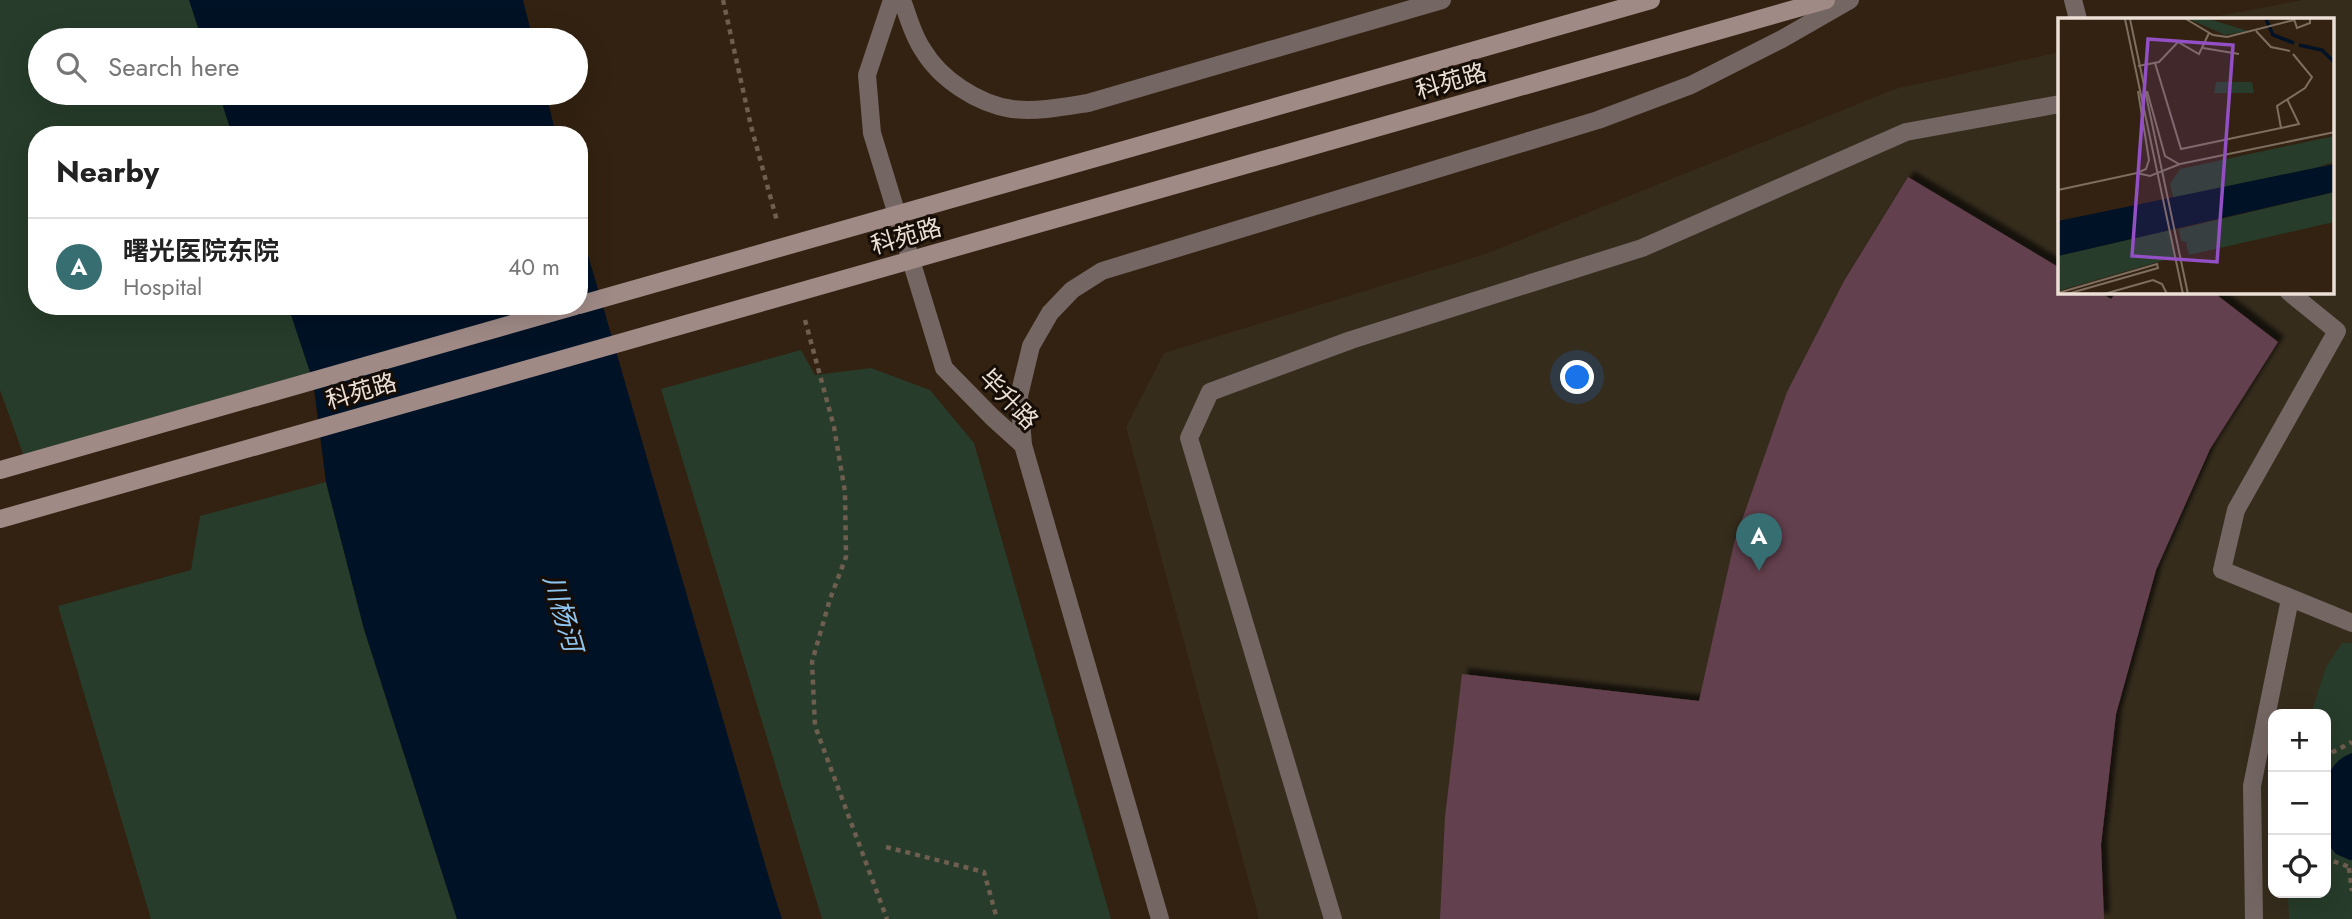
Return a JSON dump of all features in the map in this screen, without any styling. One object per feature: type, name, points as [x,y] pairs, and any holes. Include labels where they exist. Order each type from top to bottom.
[{"type":"street","name":"毕升路","points":[[892,0],[867,75],[872,133],[944,368],[1023,445],[1160,919]]},
{"type":"street","points":[[902,0],[922,50],[946,79],[976,97],[1010,109],[1046,110],[1088,103],[1442,0]]},
{"type":"street","name":"科苑路","points":[[588,303],[1651,0]]},
{"type":"street","name":"科苑路","points":[[0,519],[1826,0]]},
{"type":"street","points":[[1023,445],[1019,396],[1031,346],[1050,313],[1072,290],[1102,271],[1598,120],[1691,85],[1782,39],[1850,0]]},
{"type":"street","points":[[2073,0],[2078,18]]},
{"type":"street","points":[[1333,919],[1189,438],[1210,392],[1351,340],[1642,248],[1906,132],[2058,104]]},
{"type":"street","points":[[2291,294],[2337,331],[2236,510],[2222,570],[2352,623]]},
{"type":"street","name":"科苑路","points":[[0,470],[545,315]]},
{"type":"street","points":[[2254,919],[2252,786],[2290,599]]},
{"type":"path","points":[[723,0],[751,126],[780,231]]},
{"type":"path","points":[[802,309],[834,427],[845,492],[846,557],[830,599],[812,662],[815,726],[887,919]]},
{"type":"path","points":[[2331,755],[2352,742]]},
{"type":"path","points":[[886,847],[984,872],[998,919]]},
{"type":"path","points":[[2331,859],[2351,868],[2352,891]]},
{"type":"shaded area","points":[[2303,0],[2352,0],[2352,919],[1259,919],[1126,427],[1164,353],[1488,253],[1895,89],[2058,52],[2058,294],[2334,294],[2334,18],[2208,18]]},
{"type":"green space","points":[[0,0],[194,0],[203,28],[28,28],[28,105],[227,105],[233,126],[28,126],[28,315],[292,315],[313,381],[26,462],[0,390]]},
{"type":"green space","points":[[801,350],[815,375],[871,368],[930,390],[974,443],[1111,919],[822,919],[661,389]]},
{"type":"green space","points":[[326,482],[364,629],[457,919],[151,919],[58,606],[191,570],[200,516]]},
{"type":"green space","points":[[2342,643],[2352,643],[2352,919],[2289,919],[2288,898],[2331,898],[2331,709],[2313,709],[2326,667]]},
{"type":"water","points":[[189,0],[523,0],[530,28],[198,28]]},
{"type":"water","points":[[223,105],[549,105],[554,126],[229,126]]},
{"type":"water","name":"川杨河","points":[[588,255],[782,919],[457,919],[364,629],[326,482],[313,381],[291,315],[588,315]]},
{"type":"water","points":[[2352,753],[2352,860],[2336,854],[2331,848],[2331,771],[2340,759]]},
{"type":"building","points":[[1908,177],[2058,267],[2058,294],[2102,294],[2111,299],[2115,294],[2216,294],[2278,342],[2210,449],[2156,570],[2116,714],[2101,845],[2104,919],[1440,919],[1445,817],[1462,674],[1699,701],[1734,543],[1787,392],[1844,281]]},
{"type":"place","name":"曙光医院东院","points":[[1759,571]]}]
